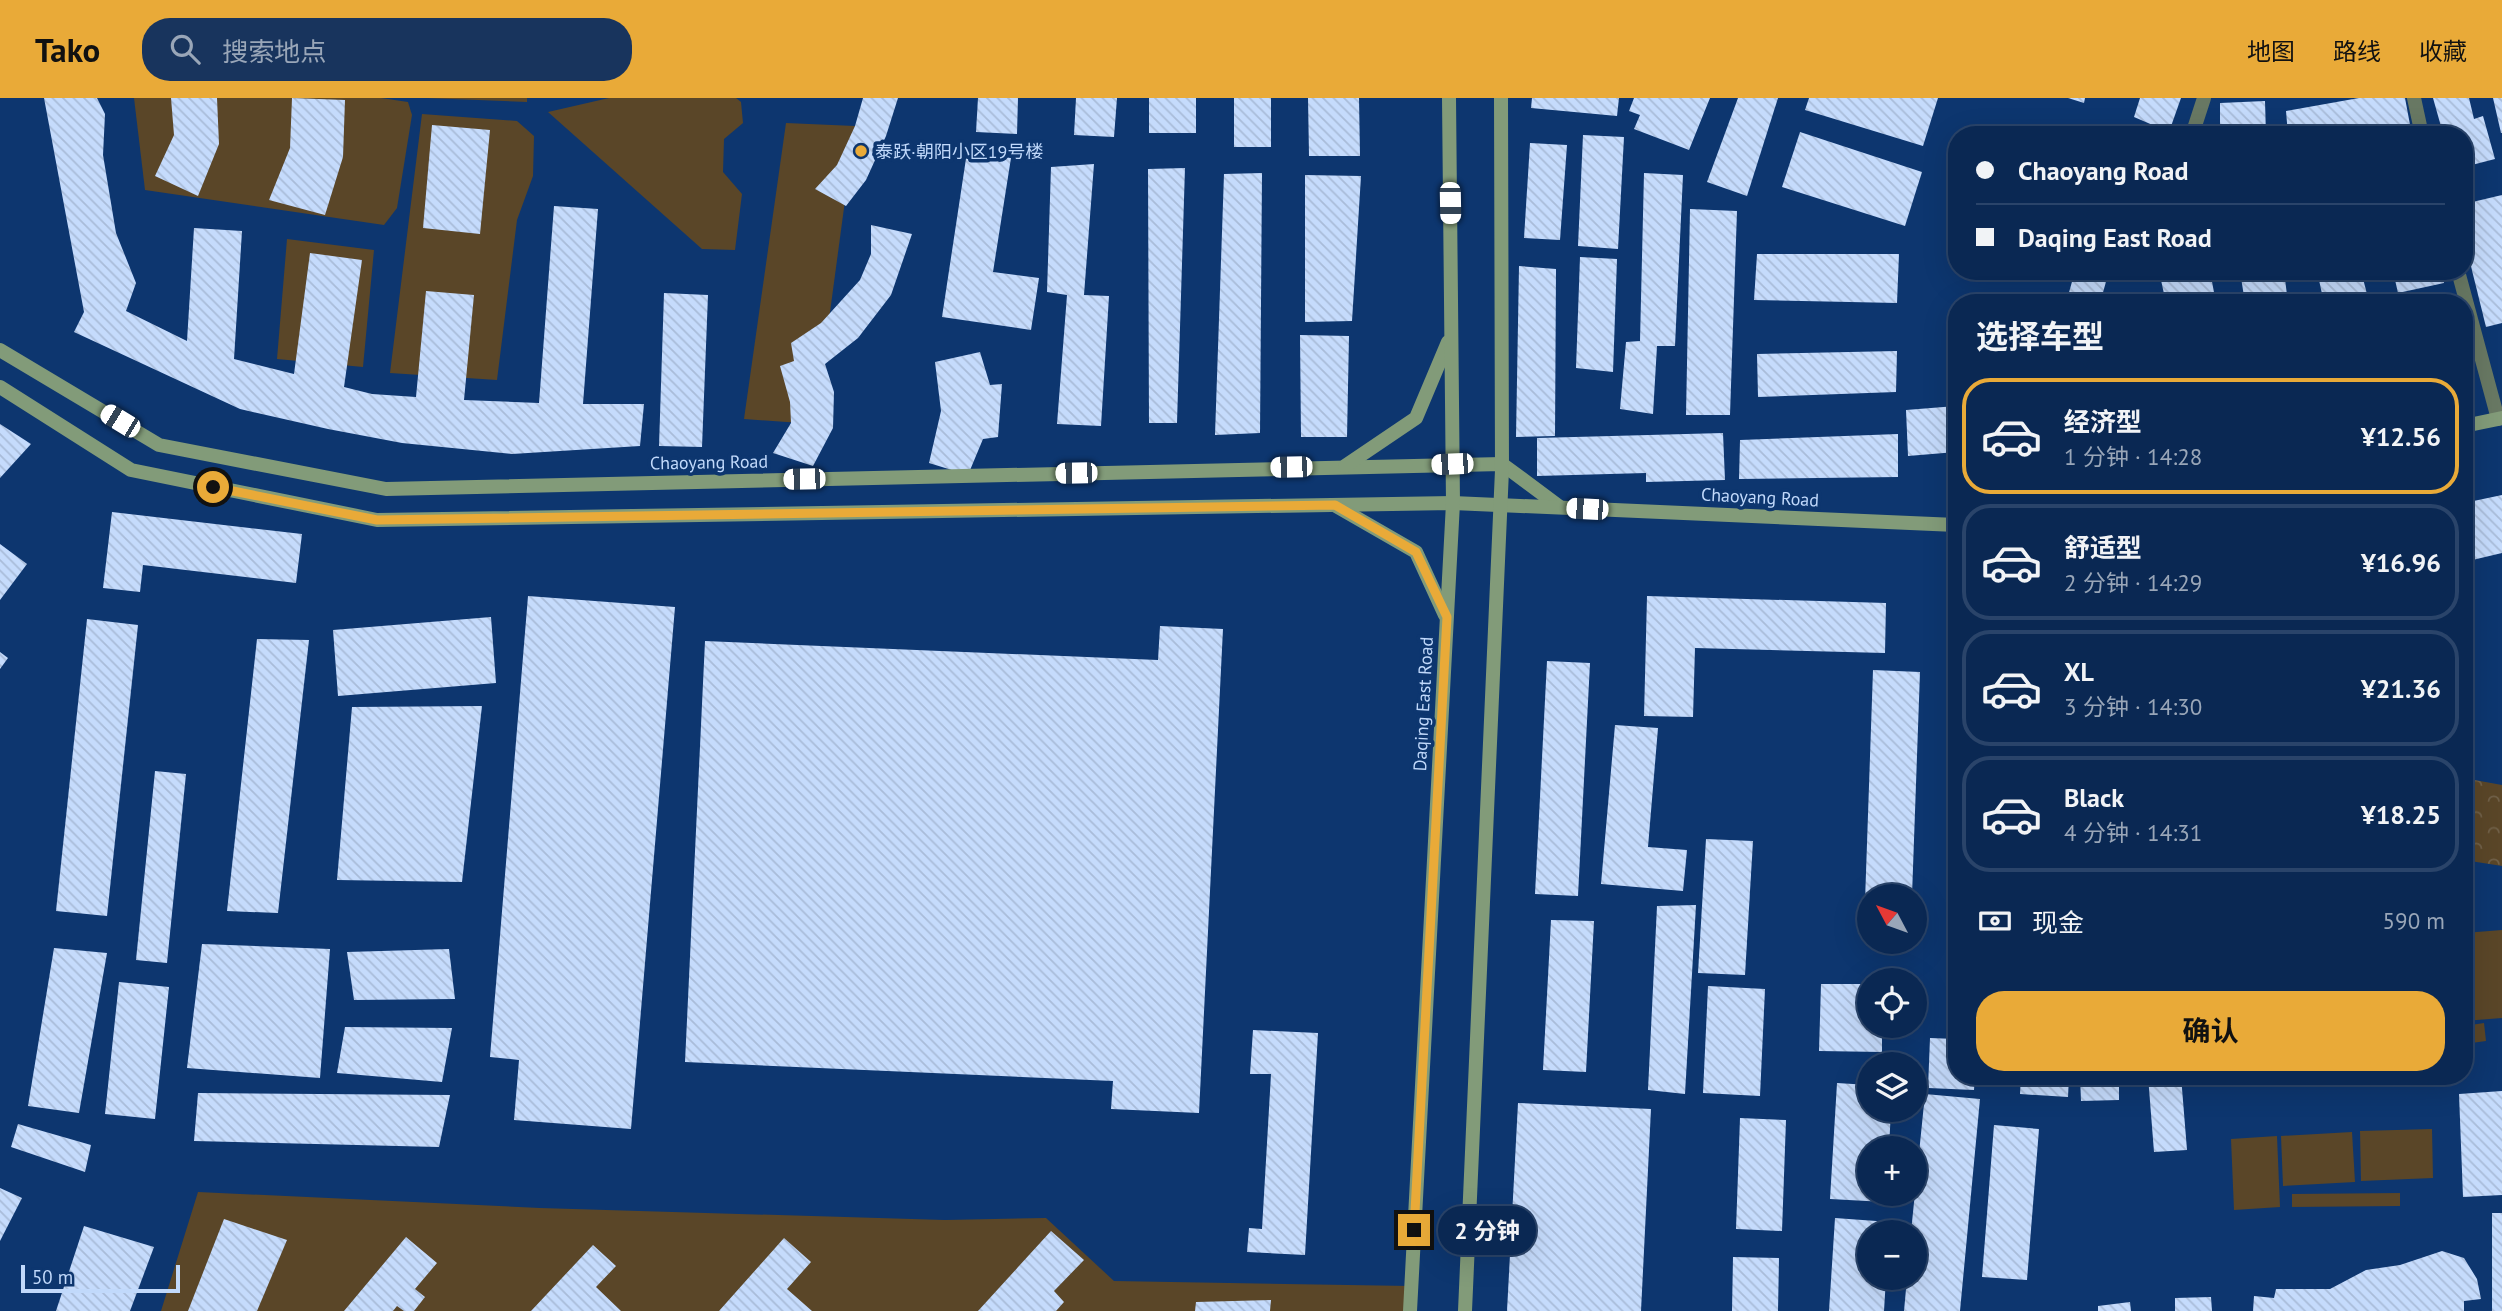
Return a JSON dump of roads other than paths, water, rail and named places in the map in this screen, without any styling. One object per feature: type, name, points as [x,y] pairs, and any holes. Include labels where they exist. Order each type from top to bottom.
[{"type":"main road","name":"Daqing East Road","points":[[1410,1311],[1453,503],[1449,98]]},
{"type":"main road","points":[[1465,1311],[1501,505],[1501,98]]},
{"type":"main road","points":[[1345,466],[1416,418],[1451,334]]},
{"type":"main road","name":"Chaoyang Road","points":[[0,350],[159,445],[386,489],[1502,464]]},
{"type":"main road","name":"Chaoyang Road","points":[[0,387],[131,471],[377,520],[1453,503],[1948,525]]},
{"type":"main road","points":[[2473,424],[2500,418]]},
{"type":"main road","points":[[1502,464],[1561,508]]},
{"type":"main road","points":[[1335,505],[1416,552],[1447,617]]},
{"type":"street","points":[[2195,126],[2204,98]]},
{"type":"street","points":[[2414,98],[2421,126]]},
{"type":"street","points":[[2473,324],[2500,418]]},
{"type":"place","name":"泰跃·朝阳小区19号楼","points":[[861,151]]}]
